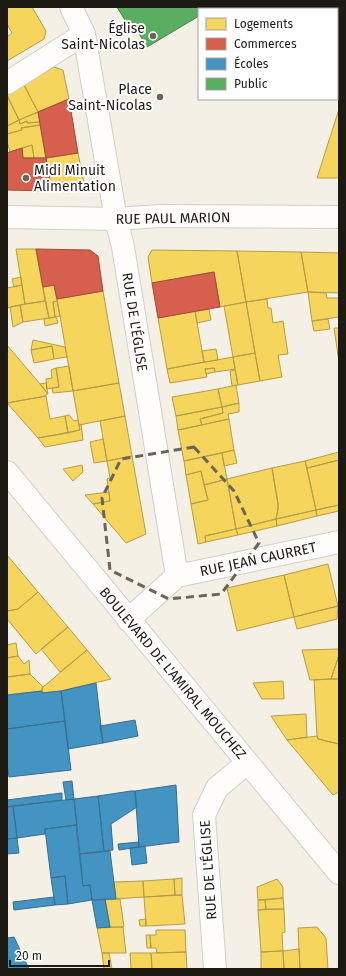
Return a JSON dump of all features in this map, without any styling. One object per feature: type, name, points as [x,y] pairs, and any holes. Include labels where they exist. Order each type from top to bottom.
[{"type":"street","name":"RUE DE L'ÉGLISE","points":[[71,7],[84,34],[116,219],[123,247],[176,576]]},
{"type":"street","points":[[7,83],[84,34]]},
{"type":"street","name":"RUE PAUL MARION","points":[[7,217],[116,219],[160,216],[339,217]]},
{"type":"street","name":"BOULEVARD DE L'AMIRAL MOUCHEZ","points":[[7,472],[339,873]]},
{"type":"street","name":"RUE JEAN CAURRET","points":[[176,576],[339,542]]},
{"type":"street","points":[[128,620],[176,576]]},
{"type":"street","name":"RUE DE L'ÉGLISE","points":[[215,969],[204,815],[217,788],[247,763]]},
{"type":"highlighted area","points":[[194,447],[234,491],[259,543],[221,594],[169,599],[110,570],[102,498],[121,459]]},
{"type":"building: Logements","points":[[7,7],[32,7],[46,31],[44,39],[7,61],[7,37],[12,33],[7,24]]},
{"type":"building: Logements","points":[[54,67],[63,70],[69,99],[38,112],[24,85]]},
{"type":"building: Logements","points":[[24,85],[38,112],[19,120],[7,95]]},
{"type":"building: Logements","points":[[7,96],[19,120],[7,126]]},
{"type":"building: Logements","points":[[339,109],[339,178],[317,178]]},
{"type":"building: Logements","points":[[38,112],[40,122],[27,123],[27,121],[20,124],[19,120]]},
{"type":"building: Logements","points":[[19,120],[20,124],[27,121],[27,123],[40,122],[40,125],[21,128],[22,130],[7,134],[7,126]]},
{"type":"building: Logements","points":[[40,125],[46,158],[34,158],[32,145],[10,152],[7,134],[22,130],[21,128]]},
{"type":"building: Logements","points":[[32,145],[34,158],[23,158],[22,148]]},
{"type":"building: Logements","points":[[78,153],[84,183],[77,191],[52,191],[46,158]]},
{"type":"building: Logements","points":[[16,249],[36,249],[45,301],[25,304]]},
{"type":"building: Logements","points":[[152,250],[237,251],[246,302],[220,307],[214,272],[152,283],[148,257]]},
{"type":"building: Logements","points":[[237,251],[301,252],[308,292],[246,302]]},
{"type":"building: Logements","points":[[301,252],[339,253],[339,293],[308,292]]},
{"type":"building: Logements","points":[[21,277],[22,285],[14,287],[12,279]]},
{"type":"building: Logements","points":[[22,285],[25,304],[7,308],[7,288]]},
{"type":"building: Logements","points":[[54,285],[57,301],[53,302],[55,317],[49,318],[43,287]]},
{"type":"building: Logements","points":[[103,291],[119,383],[73,391],[57,299]]},
{"type":"building: Logements","points":[[308,292],[326,293],[327,298],[339,298],[339,317],[312,321]]},
{"type":"building: Logements","points":[[267,299],[268,308],[271,308],[273,323],[283,321],[288,354],[278,355],[282,377],[260,381],[246,302]]},
{"type":"building: Logements","points":[[45,301],[49,318],[23,322],[20,305]]},
{"type":"building: Logements","points":[[57,301],[60,316],[55,317],[53,302]]},
{"type":"building: Logements","points":[[246,302],[255,353],[233,357],[224,306]]},
{"type":"building: Logements","points":[[20,305],[23,322],[13,327],[10,307]]},
{"type":"building: Logements","points":[[209,309],[211,320],[197,323],[195,311]]},
{"type":"building: Logements","points":[[195,311],[204,362],[167,369],[158,318]]},
{"type":"building: Logements","points":[[56,317],[58,323],[45,326],[44,319]]},
{"type":"building: Logements","points":[[328,319],[330,329],[314,331],[312,321]]},
{"type":"building: Logements","points":[[334,328],[339,328],[339,362]]},
{"type":"building: Logements","points":[[33,340],[65,347],[67,357],[54,359],[52,346],[31,350]]},
{"type":"building: Logements","points":[[7,345],[48,394],[46,394],[46,396],[7,403]]},
{"type":"building: Logements","points":[[52,346],[54,359],[34,363],[31,350]]},
{"type":"building: Logements","points":[[216,349],[218,360],[204,362],[202,351]]},
{"type":"building: Logements","points":[[255,353],[260,381],[238,385],[233,357]]},
{"type":"building: Logements","points":[[233,357],[235,369],[215,372],[214,368],[205,369],[207,377],[170,383],[167,369]]},
{"type":"building: Logements","points":[[69,366],[73,391],[53,393],[52,388],[59,387],[56,368]]},
{"type":"building: Logements","points":[[56,368],[59,387],[47,389],[46,379],[52,378],[51,370]]},
{"type":"building: Logements","points":[[214,368],[215,372],[206,374],[205,369]]},
{"type":"building: Logements","points":[[235,370],[238,385],[232,386],[230,371]]},
{"type":"building: Logements","points":[[46,383],[47,389],[48,394],[40,384]]},
{"type":"building: Logements","points":[[119,383],[125,416],[79,425],[73,391]]},
{"type":"building: Logements","points":[[236,385],[239,403],[222,407],[218,389]]},
{"type":"building: Logements","points":[[218,389],[222,407],[176,416],[172,397]]},
{"type":"building: Logements","points":[[46,396],[50,419],[65,416],[68,433],[38,438],[7,403]]},
{"type":"building: Logements","points":[[239,403],[239,412],[228,414],[229,419],[202,425],[200,419],[223,413],[222,407]]},
{"type":"building: Logements","points":[[222,407],[223,413],[200,419],[202,425],[178,430],[176,416]]},
{"type":"building: Logements","points":[[69,415],[74,421],[78,420],[80,430],[68,433],[65,416]]},
{"type":"building: Logements","points":[[125,416],[132,456],[107,461],[100,421]]},
{"type":"building: Logements","points":[[229,419],[234,450],[184,461],[178,430]]},
{"type":"building: Logements","points":[[81,424],[83,440],[45,447],[38,438],[80,430],[79,425]]},
{"type":"building: Logements","points":[[103,439],[107,461],[94,463],[90,442]]},
{"type":"building: Logements","points":[[234,450],[237,463],[224,466],[222,453]]},
{"type":"building: Logements","points":[[339,452],[339,460],[307,468],[305,461]]},
{"type":"building: Logements","points":[[222,453],[227,479],[204,485],[201,471],[186,475],[184,461]]},
{"type":"building: Logements","points":[[132,456],[146,534],[126,543],[93,504],[110,501],[107,479],[110,478],[107,461]]},
{"type":"building: Logements","points":[[339,460],[339,505],[316,510],[307,468]]},
{"type":"building: Logements","points":[[305,461],[316,510],[276,519],[278,504],[272,468]]},
{"type":"building: Logements","points":[[82,465],[83,472],[73,481],[63,469]]},
{"type":"building: Logements","points":[[272,468],[278,504],[276,519],[236,529],[227,479]]},
{"type":"building: Logements","points":[[201,471],[208,500],[191,504],[186,475]]},
{"type":"building: Logements","points":[[227,479],[236,529],[205,536],[206,542],[198,544],[191,504],[208,500],[204,485]]},
{"type":"building: Logements","points":[[109,492],[110,501],[93,504],[85,495]]},
{"type":"building: Logements","points":[[339,505],[339,511],[317,516],[316,510]]},
{"type":"building: Logements","points":[[316,510],[317,516],[277,526],[276,519]]},
{"type":"building: Logements","points":[[276,519],[277,526],[238,535],[236,529]]},
{"type":"building: Logements","points":[[236,529],[238,535],[206,542],[205,536]]},
{"type":"building: Logements","points":[[7,555],[38,592],[18,609],[7,611]]},
{"type":"building: Logements","points":[[328,564],[338,606],[294,617],[284,575]]},
{"type":"building: Logements","points":[[284,575],[294,617],[237,631],[227,588]]},
{"type":"building: Logements","points":[[38,592],[68,627],[36,654],[7,619],[7,611],[18,609]]},
{"type":"building: Logements","points":[[338,606],[337,619],[297,629],[294,617]]},
{"type":"building: Logements","points":[[68,627],[87,650],[60,672],[41,649]]},
{"type":"building: Logements","points":[[16,643],[18,656],[7,658],[7,645]]},
{"type":"building: Logements","points":[[339,649],[339,655],[331,679],[310,680],[302,650]]},
{"type":"building: Logements","points":[[87,650],[111,679],[61,691],[42,693],[42,688]]},
{"type":"building: Logements","points":[[339,655],[339,679],[331,679]]},
{"type":"building: Logements","points":[[18,656],[24,664],[29,660],[30,674],[7,677],[7,658]]},
{"type":"building: Logements","points":[[30,674],[43,687],[42,691],[7,695],[7,677]]},
{"type":"building: Logements","points":[[339,679],[339,744],[318,739],[317,736],[314,680]]},
{"type":"building: Logements","points":[[283,681],[284,699],[262,699],[253,683]]},
{"type":"building: Logements","points":[[306,714],[307,737],[287,740],[271,716]]},
{"type":"building: Logements","points":[[317,736],[318,739],[339,744],[339,792],[333,795],[287,740]]},
{"type":"building: Logements","points":[[182,878],[182,895],[175,895],[174,879]]},
{"type":"building: Logements","points":[[174,879],[175,895],[144,897],[143,881]]},
{"type":"building: Logements","points":[[277,879],[283,887],[283,898],[258,900],[257,887]]},
{"type":"building: Logements","points":[[143,881],[144,897],[116,899],[114,882]]},
{"type":"building: Logements","points":[[182,895],[185,924],[146,926],[144,897]]},
{"type":"building: Logements","points":[[283,898],[284,909],[266,909],[265,900]]},
{"type":"building: Logements","points":[[105,899],[120,899],[124,927],[110,927]]},
{"type":"building: Logements","points":[[258,900],[265,900],[266,909],[258,910]]},
{"type":"building: Logements","points":[[284,909],[285,932],[282,933],[283,951],[261,952],[258,910]]},
{"type":"building: Logements","points":[[146,919],[146,926],[140,926],[139,920]]},
{"type":"building: Logements","points":[[123,927],[126,953],[102,953],[97,928]]},
{"type":"building: Logements","points":[[317,927],[326,938],[328,969],[300,969],[298,928]]},
{"type":"building: Logements","points":[[156,930],[185,930],[186,952],[157,953],[156,948],[151,948],[150,935],[156,935]]},
{"type":"building: Logements","points":[[146,935],[150,935],[151,948],[147,948]]},
{"type":"building: Logements","points":[[299,949],[300,969],[284,969],[283,951]]},
{"type":"building: Logements","points":[[283,951],[284,969],[261,969],[261,952]]},
{"type":"building: Logements","points":[[186,952],[187,969],[152,969],[151,953]]},
{"type":"building: Logements","points":[[102,953],[109,953],[112,969],[104,969]]},
{"type":"building: Logements","points":[[130,953],[151,953],[152,969],[131,969]]},
{"type":"building: Commerces","points":[[69,99],[78,153],[46,158],[38,112]]},
{"type":"building: Commerces","points":[[22,148],[23,158],[46,158],[52,191],[7,190],[7,153]]},
{"type":"building: Commerces","points":[[36,249],[90,250],[98,256],[103,291],[57,299],[54,285],[43,287]]},
{"type":"building: Commerces","points":[[214,272],[220,307],[158,318],[152,283]]},
{"type":"building: Écoles","points":[[96,683],[103,743],[68,749],[61,691]]},
{"type":"building: Écoles","points":[[42,691],[42,693],[61,691],[65,721],[7,729],[7,695]]},
{"type":"building: Écoles","points":[[135,720],[138,736],[103,743],[100,726]]},
{"type":"building: Écoles","points":[[65,721],[71,770],[9,777],[7,763],[7,729]]},
{"type":"building: Écoles","points":[[72,781],[74,799],[66,800],[63,782]]},
{"type":"building: Écoles","points":[[176,785],[179,842],[139,847],[135,791]]},
{"type":"building: Écoles","points":[[135,791],[137,807],[111,824],[113,850],[104,851],[98,796]]},
{"type":"building: Écoles","points":[[62,793],[62,800],[7,807],[7,800]]},
{"type":"building: Écoles","points":[[98,796],[104,851],[80,854],[74,799]]},
{"type":"building: Écoles","points":[[74,799],[77,825],[45,829],[45,834],[17,838],[13,806]]},
{"type":"building: Écoles","points":[[13,806],[17,838],[7,839],[7,807]]},
{"type":"building: Écoles","points":[[76,825],[83,886],[90,885],[92,900],[68,904],[65,876],[51,878],[45,829]]},
{"type":"building: Écoles","points":[[17,838],[19,853],[7,854],[7,839]]},
{"type":"building: Écoles","points":[[139,842],[139,847],[119,850],[118,844]]},
{"type":"building: Écoles","points":[[145,846],[147,863],[132,865],[130,848]]},
{"type":"building: Écoles","points":[[110,851],[116,899],[92,900],[90,885],[83,886],[80,854]]},
{"type":"building: Écoles","points":[[65,876],[68,904],[55,905],[51,878]]},
{"type":"building: Écoles","points":[[54,897],[55,905],[14,910],[13,902]]},
{"type":"building: Écoles","points":[[105,899],[110,927],[97,928],[92,900]]},
{"type":"building: Écoles","points":[[14,937],[29,969],[7,969],[7,938]]},
{"type":"building: Public","name":"Église Saint-Nicolas","points":[[117,7],[214,7],[198,8],[198,17],[147,47],[132,22],[128,25]]},
{"type":"place","name":"Église Saint-Nicolas","points":[[153,36]]},
{"type":"place","name":"Place Saint-Nicolas","points":[[160,97]]},
{"type":"place","name":"Midi Minuit Alimentation","points":[[26,178]]}]
